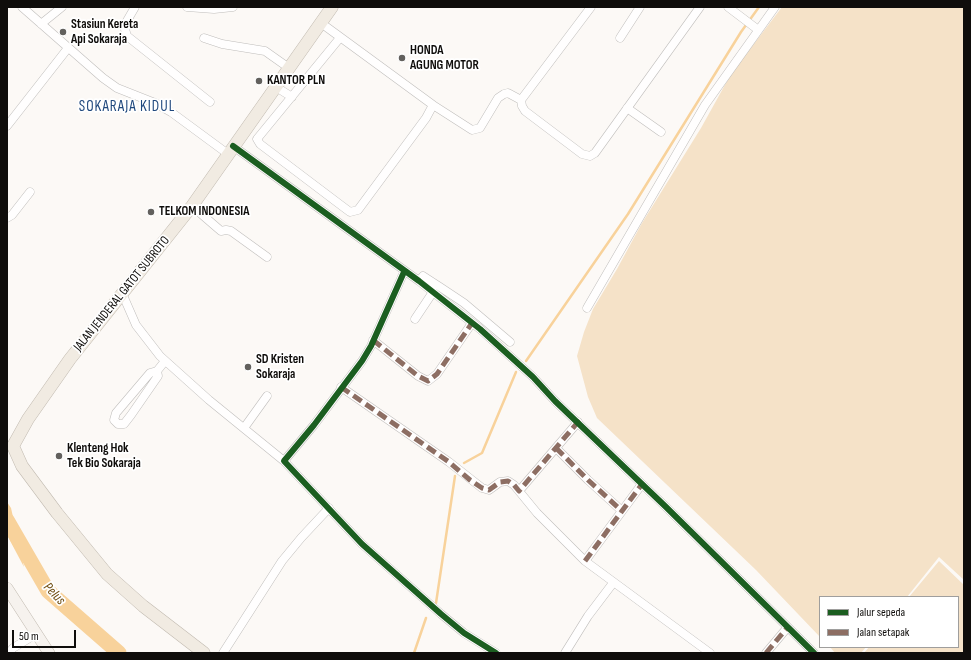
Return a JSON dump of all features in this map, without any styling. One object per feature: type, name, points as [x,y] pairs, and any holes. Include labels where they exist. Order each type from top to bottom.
[{"type":"highway","name":"JALAN JENDERAL GATOT SUBROTO","points":[[9,445],[70,358],[192,206],[332,7]]},
{"type":"highway","points":[[9,445],[22,466],[57,513],[107,574],[143,606],[204,653]]},
{"type":"main road","points":[[7,588],[49,653]]},
{"type":"street","points":[[22,7],[68,48],[117,88],[155,103],[230,150],[419,281],[472,323],[533,377],[555,401],[814,653]]},
{"type":"street","points":[[41,24],[62,7]]},
{"type":"street","points":[[135,7],[124,26],[128,36],[210,102]]},
{"type":"street","points":[[187,7],[214,9],[233,7]]},
{"type":"street","points":[[592,7],[521,100],[525,111],[582,154],[590,156],[595,153],[700,7]]},
{"type":"street","points":[[620,38],[640,7]]},
{"type":"street","points":[[728,7],[754,27]]},
{"type":"street","points":[[587,308],[705,105],[754,27],[775,7]]},
{"type":"street","points":[[320,23],[339,38],[420,94],[433,105],[472,130],[480,128],[498,98],[504,94],[508,93],[521,100]]},
{"type":"street","points":[[204,38],[226,45],[265,51],[289,68]]},
{"type":"street","points":[[339,38],[258,137],[257,142],[350,212],[358,210],[426,118],[433,105]]},
{"type":"street","points":[[7,126],[68,48]]},
{"type":"street","points":[[276,87],[292,97]]},
{"type":"street","points":[[627,108],[661,132]]},
{"type":"street","points":[[7,218],[12,215],[30,192]]},
{"type":"street","points":[[192,206],[221,231],[231,231],[267,257]]},
{"type":"street","points":[[284,461],[314,425],[362,361],[374,340],[404,272]]},
{"type":"street","points":[[419,281],[423,276],[464,303],[510,342]]},
{"type":"street","points":[[415,319],[433,292]]},
{"type":"street","points":[[122,293],[136,325],[165,361],[209,400],[284,461],[351,533],[430,605],[464,633],[496,653]]},
{"type":"street","points":[[374,340],[418,376],[428,381],[437,374],[472,323]]},
{"type":"street","points":[[157,371],[158,376],[131,415],[124,424],[118,424],[114,420],[116,413],[150,373],[157,371],[165,361]]},
{"type":"street","points":[[341,387],[449,462],[482,488],[489,490],[500,482],[508,481],[514,485],[557,535],[585,561],[710,653]]},
{"type":"street","points":[[244,428],[267,396]]},
{"type":"street","points":[[519,491],[578,422]]},
{"type":"street","points":[[556,448],[622,511]]},
{"type":"street","points":[[585,561],[642,484]]},
{"type":"street","points":[[223,653],[282,561],[329,508]]},
{"type":"street","points":[[565,653],[588,616],[613,583]]},
{"type":"street","points":[[766,653],[788,628]]},
{"type":"street","points":[[9,653],[13,648],[36,634]]},
{"type":"shaded area","points":[[782,7],[964,7],[964,580],[939,557],[908,596],[819,596],[819,636],[756,570],[597,418],[588,397],[577,356],[593,309],[642,223],[701,128],[731,74]]},
{"type":"shaded area","points":[[7,502],[11,508],[24,567],[7,535]]},
{"type":"shaded area","points":[[939,561],[964,585],[964,653],[864,653],[868,648],[959,648],[959,596],[910,596]]},
{"type":"shaded area","points":[[831,648],[865,648],[861,653],[835,653]]},
{"type":"waterway","points":[[526,361],[628,214],[741,32],[759,7]]},
{"type":"waterway","points":[[464,463],[482,453],[516,372]]},
{"type":"waterway","points":[[436,603],[455,476]]},
{"type":"waterway","name":"Pelus","points":[[7,520],[48,591],[119,653]]},
{"type":"waterway","points":[[414,653],[426,618]]},
{"type":"marked path","points":[[373,340],[418,376],[428,381],[437,374],[472,323]]},
{"type":"marked path","points":[[341,387],[449,462],[470,480],[482,488],[489,490],[500,482],[508,481],[519,491],[578,422],[576,421]]},
{"type":"marked path","points":[[556,448],[622,511]]},
{"type":"marked path","points":[[585,561],[642,484],[644,486]]},
{"type":"marked path","points":[[766,653],[787,628]]},
{"type":"cycle path","points":[[233,146],[419,281],[480,329],[533,377],[555,401],[666,507],[814,653]]},
{"type":"cycle path","points":[[404,272],[371,346],[362,361],[314,425],[284,461],[362,544],[464,633],[496,653]]},
{"type":"place","name":"Stasiun Kereta Api Sokaraja","points":[[63,32]]},
{"type":"place","name":"HONDA AGUNG MOTOR","points":[[402,58]]},
{"type":"place","name":"KANTOR PLN","points":[[259,81]]},
{"type":"place","name":"TELKOM INDONESIA","points":[[151,212]]},
{"type":"place","name":"SD Kristen Sokaraja","points":[[248,367]]},
{"type":"place","name":"Klenteng Hok Tek Bio Sokaraja","points":[[59,456]]},
{"type":"district","name":"SOKARAJA KIDUL","points":[[127,107]]}]
